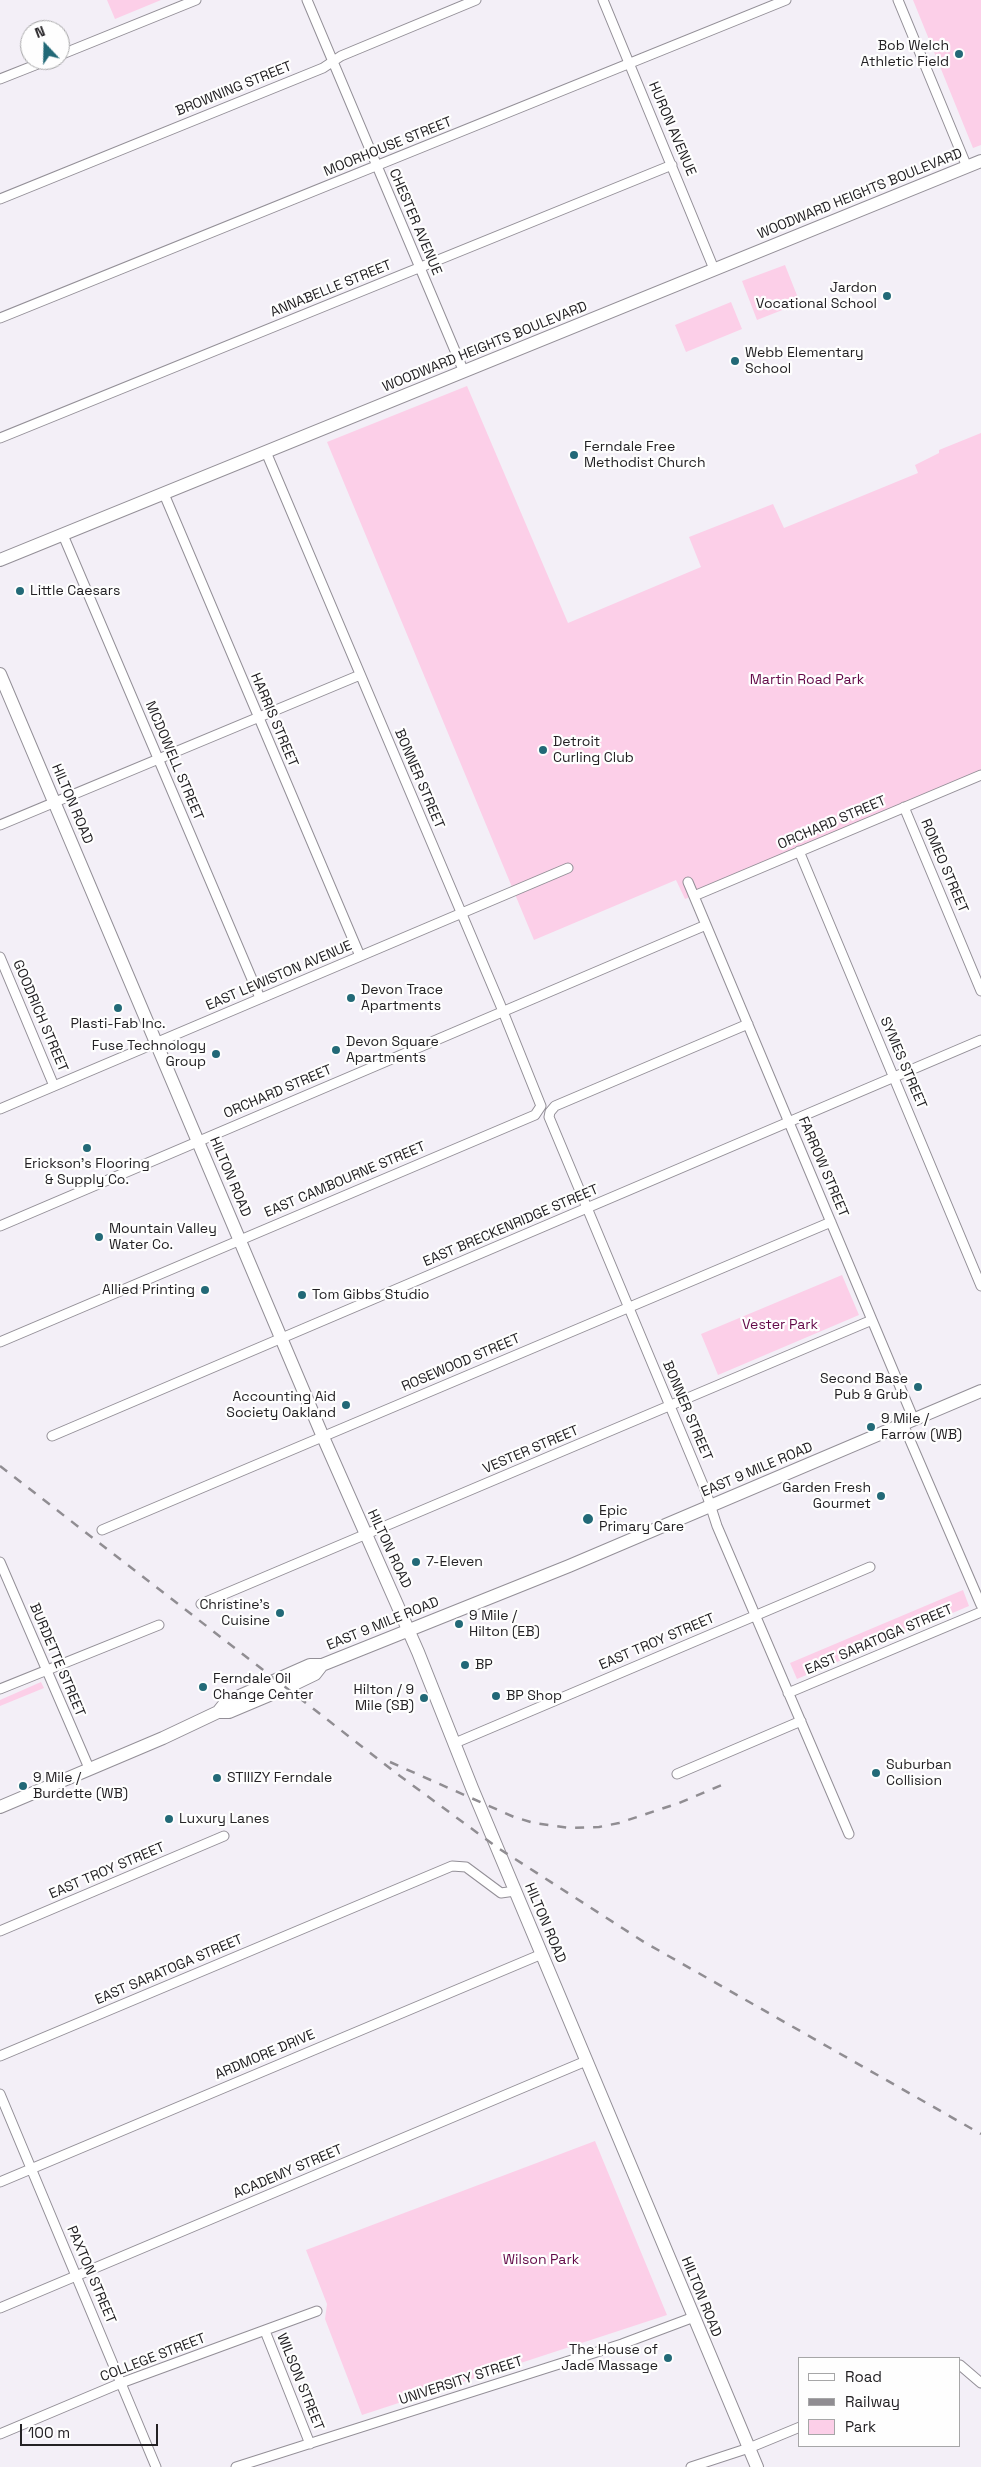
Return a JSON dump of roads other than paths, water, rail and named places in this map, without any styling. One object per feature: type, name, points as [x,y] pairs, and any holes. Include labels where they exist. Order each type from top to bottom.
[{"type":"street","points":[[70,51],[196,0]]},
{"type":"street","name":"CHESTER AVENUE","points":[[307,0],[464,372]]},
{"type":"street","name":"BROWNING STREET","points":[[0,199],[333,62],[341,56],[476,0]]},
{"type":"street","name":"HURON AVENUE","points":[[603,0],[714,269]]},
{"type":"street","name":"MOORHOUSE STREET","points":[[0,318],[786,0]]},
{"type":"street","points":[[898,0],[967,167]]},
{"type":"street","points":[[0,79],[23,70]]},
{"type":"street","name":"WOODWARD HEIGHTS BOULEVARD","points":[[0,560],[981,161]]},
{"type":"street","name":"ANNABELLE STREET","points":[[0,438],[672,166]]},
{"type":"street","name":"BONNER STREET","points":[[266,452],[541,1103],[540,1109],[535,1115]]},
{"type":"street","name":"HARRIS STREET","points":[[164,494],[360,956]]},
{"type":"street","name":"MCDOWELL STREET","points":[[63,535],[260,998]]},
{"type":"street","name":"HILTON ROAD","points":[[0,674],[323,1437],[409,1631],[515,1891],[757,2467]]},
{"type":"street","points":[[0,826],[360,674]]},
{"type":"street","name":"ORCHARD STREET","points":[[694,896],[981,776]]},
{"type":"street","name":"ROMEO STREET","points":[[904,808],[981,991]]},
{"type":"street","name":"SYMES STREET","points":[[799,852],[981,1286]]},
{"type":"street","name":"EAST LEWISTON AVENUE","points":[[0,1108],[568,868]]},
{"type":"street","name":"FARROW STREET","points":[[688,882],[872,1320],[908,1422],[981,1605]]},
{"type":"street","name":"ORCHARD STREET","points":[[0,1226],[706,925]]},
{"type":"street","name":"GOODRICH STREET","points":[[0,957],[54,1086]]},
{"type":"street","name":"BONNER STREET","points":[[748,1024],[552,1108],[549,1114],[550,1121],[586,1209],[670,1406],[755,1615],[849,1834]]},
{"type":"street","name":"EAST BRECKENRIDGE STREET","points":[[52,1436],[981,1040]]},
{"type":"street","name":"EAST CAMBOURNE STREET","points":[[0,1342],[535,1115]]},
{"type":"street","name":"ROSEWOOD STREET","points":[[102,1530],[830,1222]]},
{"type":"street","name":"VESTER STREET","points":[[201,1604],[872,1320]]},
{"type":"street","name":"EAST 9 MILE ROAD","points":[[0,1807],[163,1738],[218,1712],[226,1702],[310,1666],[322,1665],[409,1631],[981,1391]]},
{"type":"street","name":"BURDETTE STREET","points":[[0,1562],[2,1572],[89,1768]]},
{"type":"street","name":"EAST TROY STREET","points":[[455,1743],[870,1567]]},
{"type":"street","name":"EAST SARATOGA STREET","points":[[788,1693],[981,1612]]},
{"type":"street","points":[[0,1689],[159,1625]]},
{"type":"street","points":[[677,1774],[801,1722]]},
{"type":"street","name":"EAST TROY STREET","points":[[0,1931],[224,1836]]},
{"type":"street","name":"EAST SARATOGA STREET","points":[[0,2056],[456,1865],[466,1867],[501,1893],[515,1891]]},
{"type":"street","name":"ARDMORE DRIVE","points":[[0,2182],[542,1954]]},
{"type":"street","name":"ACADEMY STREET","points":[[0,2308],[586,2061]]},
{"type":"street","name":"PAXTON STREET","points":[[0,2094],[156,2467]]},
{"type":"street","name":"COLLEGE STREET","points":[[0,2434],[121,2383],[317,2311]]},
{"type":"street","name":"UNIVERSITY STREET","points":[[236,2467],[622,2344],[694,2318]]},
{"type":"street","name":"WILSON STREET","points":[[265,2331],[310,2444]]},
{"type":"street","points":[[961,2366],[981,2383]]},
{"type":"street","points":[[691,2467],[749,2448],[798,2428]]},
{"type":"railway","points":[[0,1466],[400,1776],[498,1848],[644,1942],[981,2134]]},
{"type":"railway","points":[[390,1762],[514,1817],[534,1823],[570,1828],[599,1827],[619,1823],[679,1803],[729,1782]]},
{"type":"place","name":"Bob Welch Athletic Field","points":[[959,54]]},
{"type":"place","name":"Jardon Vocational School","points":[[887,296]]},
{"type":"place","name":"Webb Elementary School","points":[[735,361]]},
{"type":"place","name":"Ferndale Free Methodist Church","points":[[574,455]]},
{"type":"place","name":"Little Caesars","points":[[20,591]]},
{"type":"place","name":"Detroit Curling Club","points":[[543,750]]},
{"type":"place","name":"Devon Trace Apartments","points":[[351,998]]},
{"type":"place","name":"Plasti-Fab Inc.","points":[[118,1008]]},
{"type":"place","name":"Devon Square Apartments","points":[[336,1050]]},
{"type":"place","name":"Fuse Technology Group","points":[[216,1054]]},
{"type":"place","name":"Erickson's Flooring & Supply Co.","points":[[87,1148]]},
{"type":"place","name":"Mountain Valley Water Co.","points":[[99,1237]]},
{"type":"place","name":"Allied Printing","points":[[205,1290]]},
{"type":"place","name":"Tom Gibbs Studio","points":[[302,1295]]},
{"type":"place","name":"Second Base Pub & Grub","points":[[918,1387]]},
{"type":"place","name":"Accounting Aid Society Oakland","points":[[346,1405]]},
{"type":"place","name":"9 Mile / Farrow (WB)","points":[[871,1427]]},
{"type":"place","name":"Garden Fresh Gourmet","points":[[881,1496]]},
{"type":"place","name":"Epic Primary Care","points":[[588,1519]]},
{"type":"place","name":"7-Eleven","points":[[416,1562]]},
{"type":"place","name":"Christine's Cuisine","points":[[280,1613]]},
{"type":"place","name":"9 Mile / Hilton (EB)","points":[[459,1624]]},
{"type":"place","name":"BP","points":[[465,1665]]},
{"type":"place","name":"Ferndale Oil Change Center","points":[[203,1687]]},
{"type":"place","name":"BP Shop","points":[[496,1696]]},
{"type":"place","name":"Hilton / 9 Mile (SB)","points":[[424,1698]]},
{"type":"place","name":"Suburban Collision","points":[[876,1773]]},
{"type":"place","name":"STIIIZY Ferndale","points":[[217,1778]]},
{"type":"place","name":"9 Mile / Burdette (WB)","points":[[23,1786]]},
{"type":"place","name":"Luxury Lanes","points":[[169,1819]]},
{"type":"place","name":"The House of Jade Massage","points":[[668,2358]]},
{"type":"park label","name":"Martin Road Park","points":[[807,680]]},
{"type":"park label","name":"Vester Park","points":[[780,1325]]},
{"type":"park label","name":"Wilson Park","points":[[541,2260]]}]
